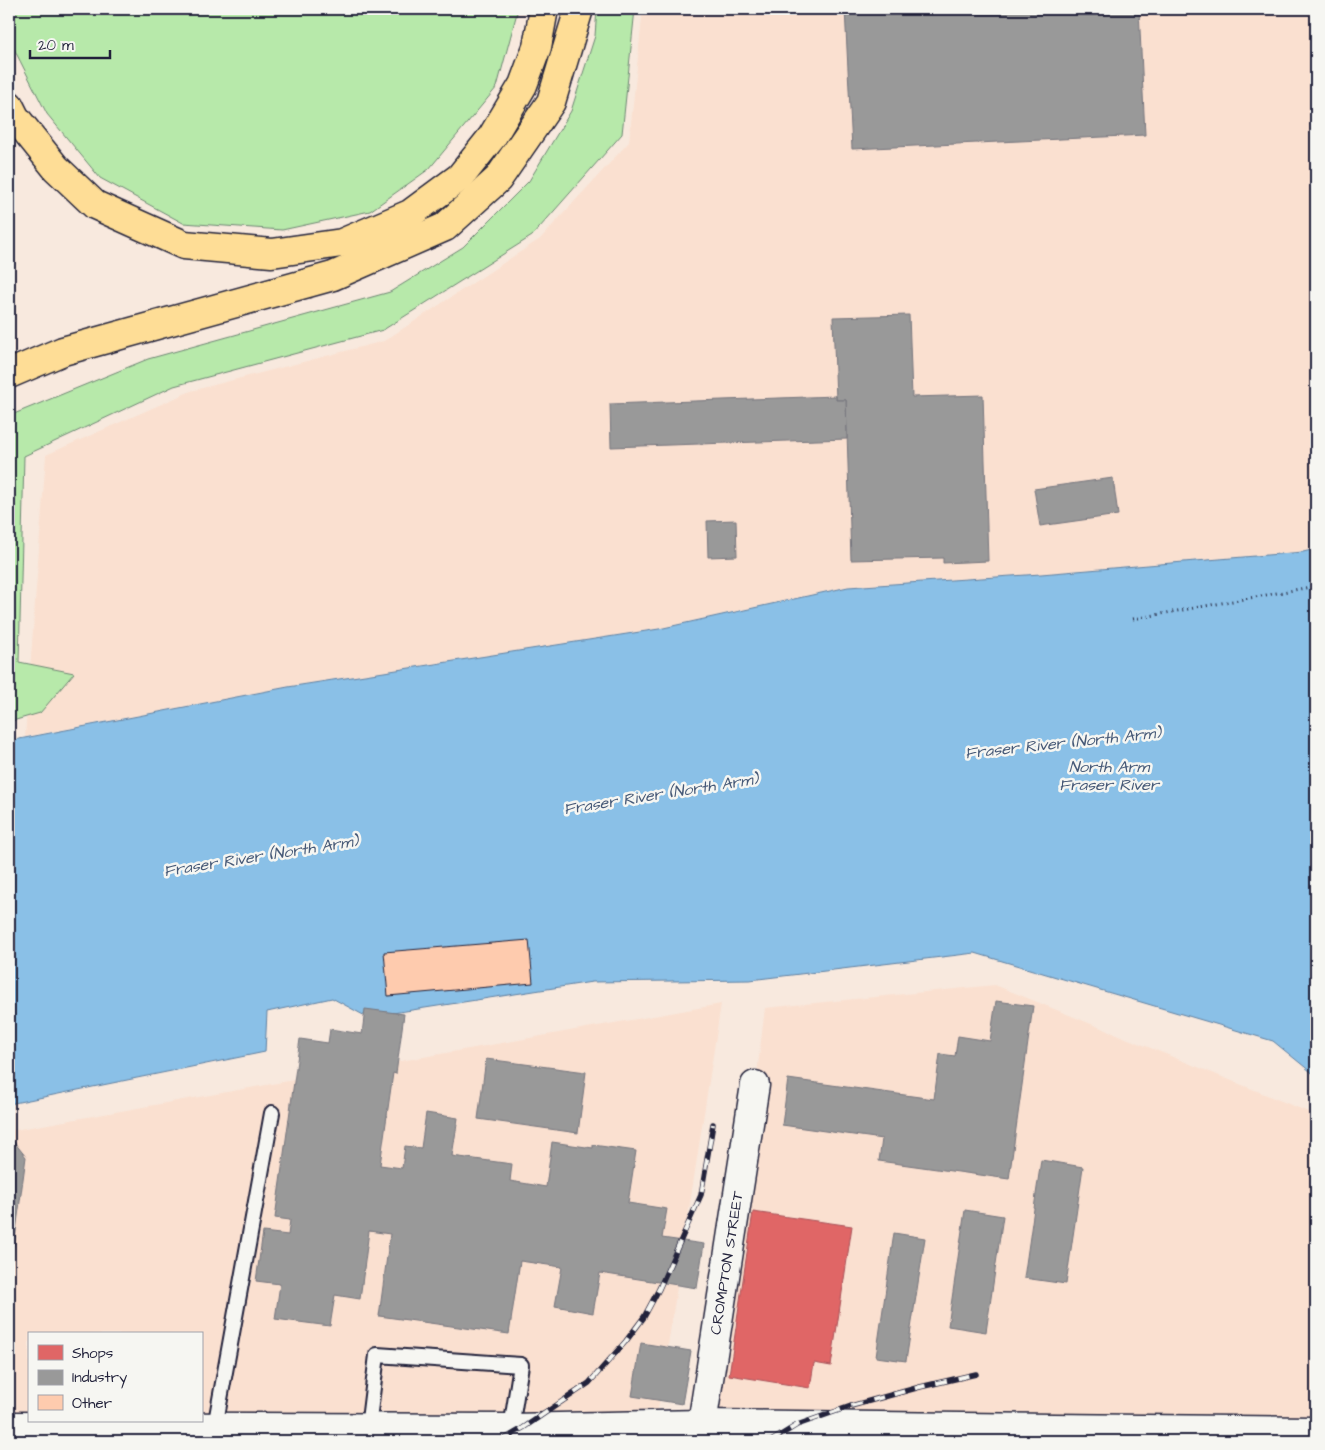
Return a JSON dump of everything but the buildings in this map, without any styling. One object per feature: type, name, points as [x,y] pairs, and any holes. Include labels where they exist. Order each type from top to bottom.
[{"type":"highway","points":[[9,105],[15,117],[56,168],[94,205],[184,245],[272,253],[342,243],[410,214],[460,177],[492,137],[523,85],[536,47],[544,9]]},
{"type":"highway","points":[[9,374],[62,351],[332,276],[445,227],[498,180],[551,102],[580,9]]},
{"type":"street","name":"CROMPTON STREET","points":[[699,1433],[755,1085]]},
{"type":"street","points":[[9,1426],[136,1424],[215,1427],[510,1428],[699,1433],[886,1426],[1316,1431]]},
{"type":"lane","points":[[215,1427],[272,1113]]},
{"type":"lane","points":[[368,1428],[377,1355],[520,1365],[510,1428]]},
{"type":"path","points":[[9,57],[9,63]]},
{"type":"path","points":[[1133,619],[1316,586]]},
{"type":"shaded area","points":[[643,9],[1316,9],[1316,549],[1303,552],[1041,574],[848,587],[659,629],[288,687],[25,737],[46,455],[191,391],[384,341],[540,239],[629,142]]},
{"type":"shaded area","points":[[995,985],[1316,1115],[1316,1428],[716,1413],[765,1008]]},
{"type":"shaded area","points":[[721,1004],[657,1416],[639,1441],[9,1441],[9,1131]]},
{"type":"green space","points":[[9,9],[518,9],[497,87],[429,169],[370,211],[282,230],[183,223],[100,178],[47,114],[12,45]]},
{"type":"green space","points":[[597,9],[635,9],[622,134],[532,236],[383,330],[174,386],[24,456],[19,662],[74,673],[40,713],[9,722],[9,416],[148,359],[390,292],[463,247],[529,181],[571,111],[595,36]]},
{"type":"water","name":"North Arm Fraser River","points":[[1316,549],[1316,1076],[1273,1041],[975,953],[750,980],[592,982],[367,1017],[332,998],[267,1012],[265,1052],[9,1104],[9,741],[288,687],[659,629],[848,587],[1041,574],[1303,552]]},
{"type":"railway","points":[[501,1441],[589,1383],[626,1341],[644,1317],[659,1289],[701,1195],[713,1124]]},
{"type":"railway","points":[[771,1441],[797,1425],[851,1406],[976,1374]]},
{"type":"water label","name":"Fraser River (North Arm)","points":[[1063,743]]},
{"type":"water label","name":"Fraser River (North Arm)","points":[[661,794]]},
{"type":"water label","name":"Fraser River (North Arm)","points":[[261,856]]}]
